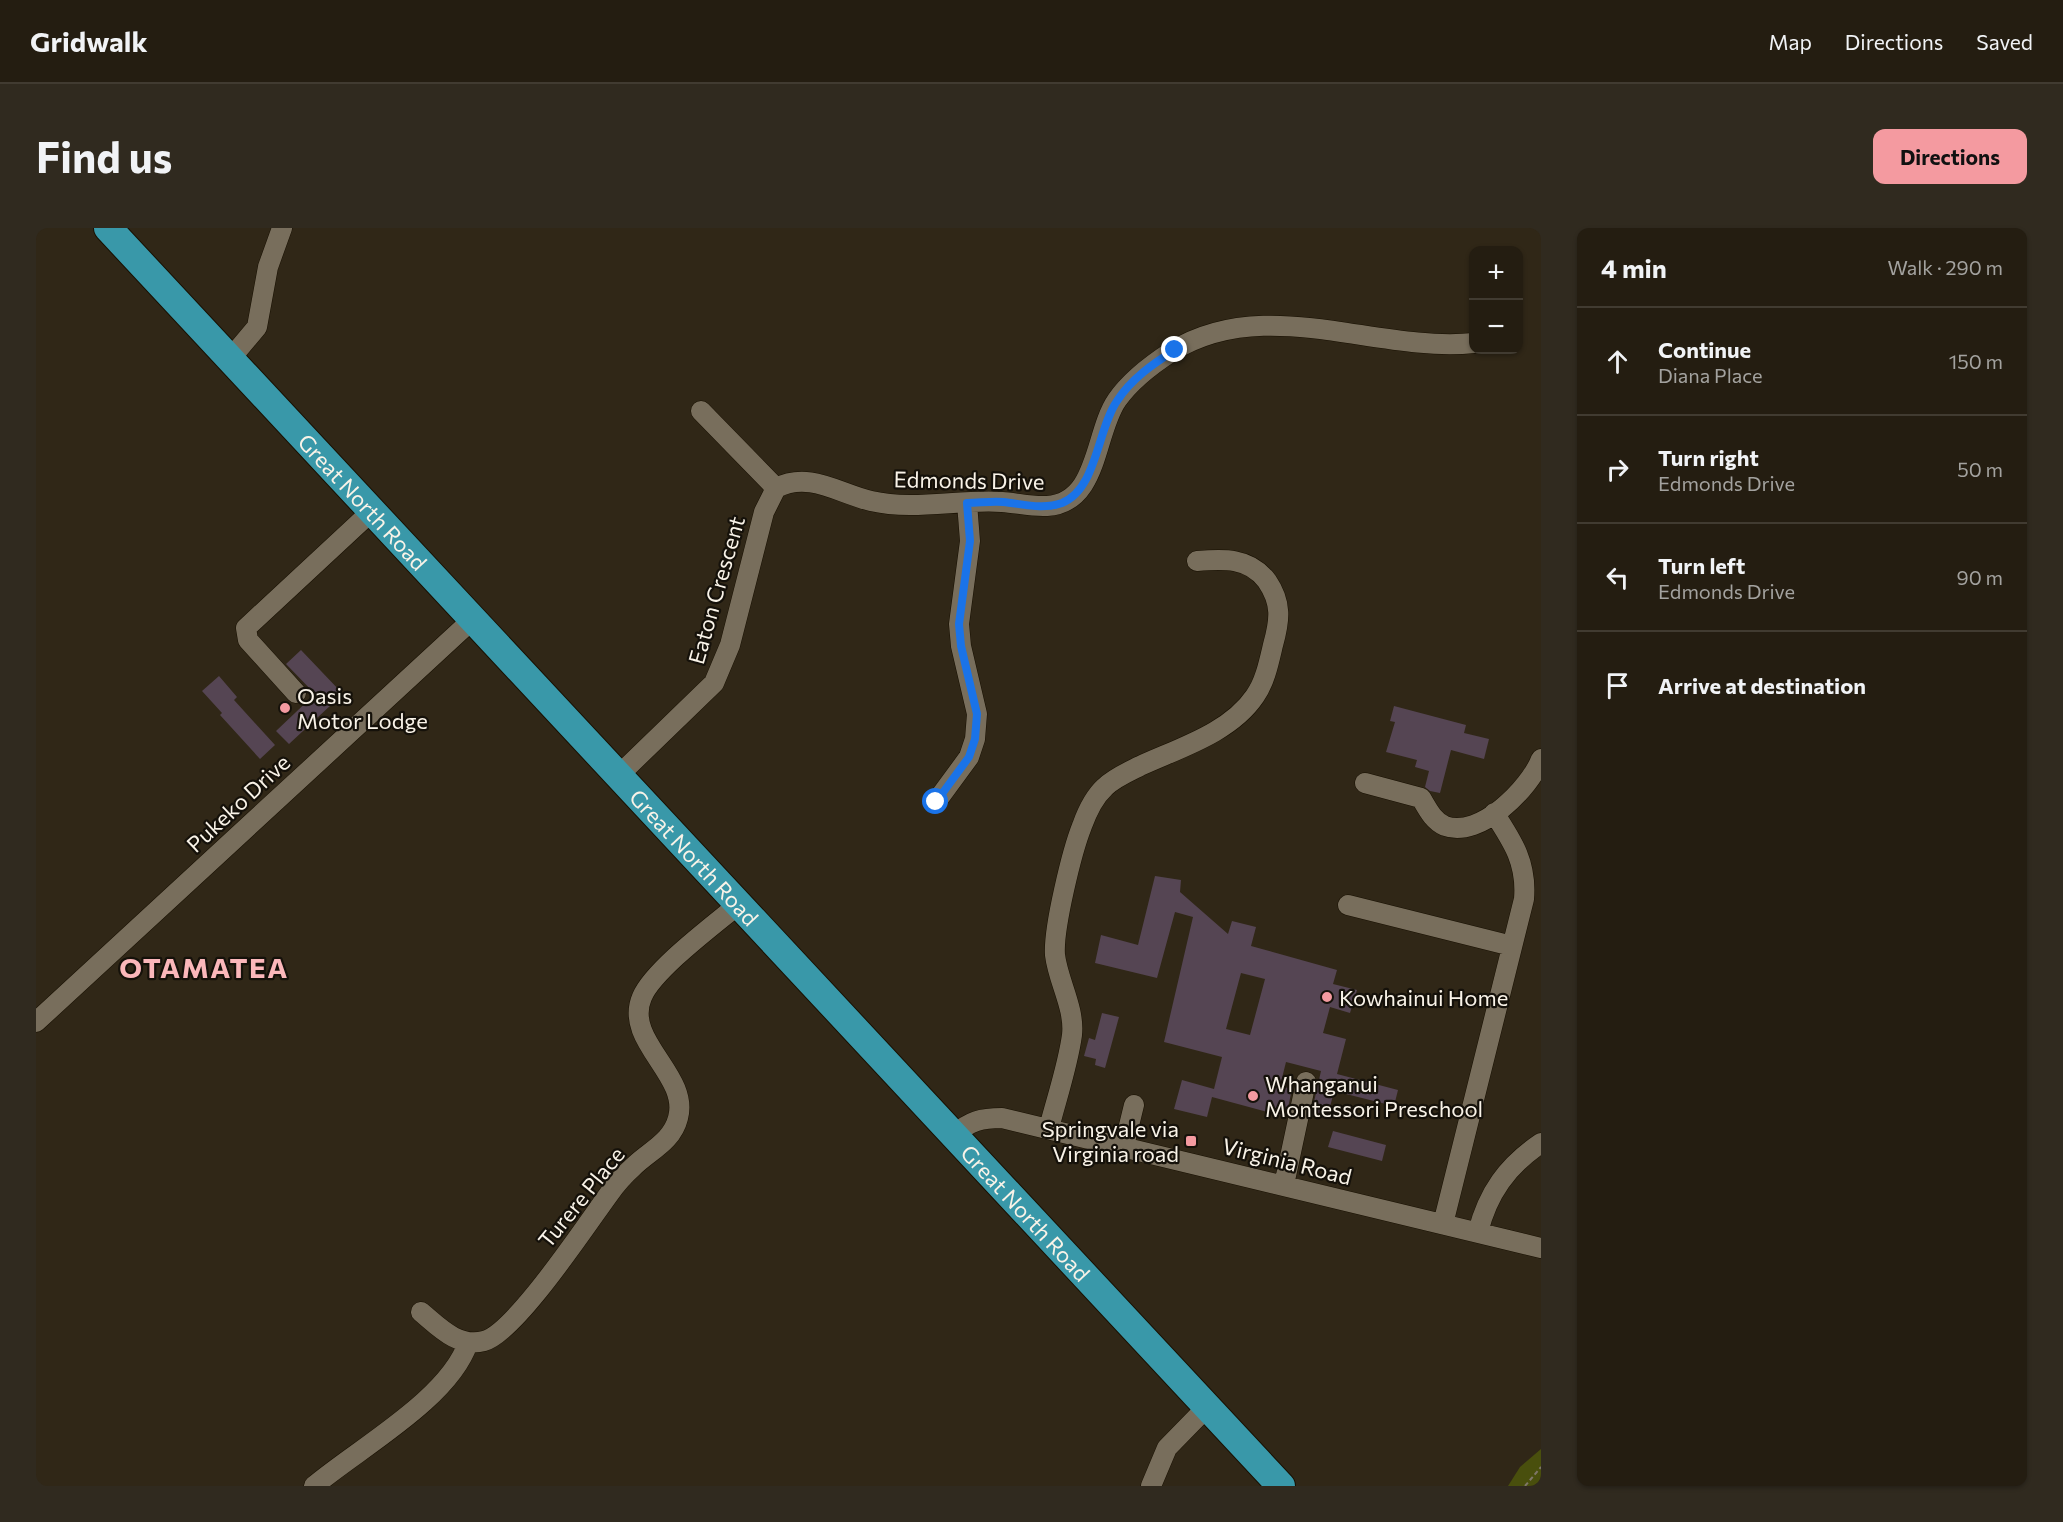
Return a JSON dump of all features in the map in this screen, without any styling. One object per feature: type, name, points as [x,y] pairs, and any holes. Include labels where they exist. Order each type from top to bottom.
[{"type":"highway","name":"Great North Road","points":[[108,228],[1281,1486]]},
{"type":"street","points":[[231,358],[257,327],[268,267],[282,228]]},
{"type":"street","name":"Edmonds Drive","points":[[776,488],[787,483],[812,481],[873,502],[908,504],[1001,502],[1048,506],[1074,496],[1085,483],[1106,420],[1117,400],[1151,365],[1202,337],[1232,330],[1299,325],[1422,344],[1469,343]]},
{"type":"street","points":[[701,411],[776,488]]},
{"type":"street","name":"Eaton Crescent","points":[[619,775],[714,683],[730,645],[764,512],[776,488]]},
{"type":"street","points":[[936,802],[969,757],[975,739],[977,714],[961,646],[959,624],[970,541],[967,503]]},
{"type":"street","points":[[296,693],[248,640],[246,628],[372,510]]},
{"type":"street","points":[[1049,1128],[1072,1033],[1069,1007],[1056,962],[1056,931],[1081,829],[1090,806],[1105,787],[1125,773],[1222,727],[1241,712],[1256,695],[1266,671],[1279,626],[1280,609],[1275,593],[1264,578],[1247,564],[1226,558],[1197,561]]},
{"type":"street","name":"Pukeko Drive","points":[[36,1022],[473,619]]},
{"type":"street","points":[[1365,783],[1421,798],[1429,812],[1445,826],[1458,828],[1471,825],[1510,802],[1526,786],[1541,759]]},
{"type":"street","points":[[1443,1224],[1524,899],[1524,867],[1517,848],[1494,813]]},
{"type":"street","name":"Turere Place","points":[[468,1343],[485,1341],[505,1328],[615,1185],[670,1136],[675,1128],[679,1117],[678,1098],[643,1031],[638,1014],[641,998],[665,968],[739,903]]},
{"type":"street","points":[[1348,905],[1512,946]]},
{"type":"street","points":[[1284,1185],[1306,1082]]},
{"type":"street","points":[[1124,1146],[1134,1105]]},
{"type":"street","name":"Virginia Road","points":[[954,1135],[971,1122],[981,1118],[1002,1118],[1541,1248]]},
{"type":"street","points":[[1478,1232],[1485,1206],[1498,1184],[1516,1163],[1541,1143]]},
{"type":"street","points":[[314,1486],[396,1424],[445,1382],[459,1365],[468,1343],[445,1332],[421,1312]]},
{"type":"street","points":[[1151,1486],[1167,1448],[1206,1407]]},
{"type":"path","points":[[1525,1486],[1541,1467]]},
{"type":"green space","points":[[1541,1449],[1541,1486],[1508,1486],[1520,1467]]},
{"type":"building","points":[[301,650],[341,692],[329,703],[331,705],[289,744],[276,731],[315,694],[286,664]]},
{"type":"building","points":[[219,676],[237,697],[234,700],[275,745],[260,759],[220,715],[222,713],[202,691]]},
{"type":"building","points":[[1394,706],[1466,725],[1464,733],[1489,739],[1484,759],[1451,750],[1440,793],[1430,791],[1425,787],[1429,771],[1415,767],[1417,760],[1386,752],[1395,722],[1390,721]]},
{"type":"building","name":"Kowhainui Home","points":[[1155,876],[1181,880],[1180,892],[1228,934],[1232,921],[1256,927],[1251,946],[1337,970],[1333,984],[1357,990],[1350,1013],[1330,1007],[1323,1033],[1346,1039],[1337,1074],[1398,1090],[1394,1106],[1334,1091],[1327,1119],[1311,1115],[1321,1071],[1286,1062],[1280,1086],[1292,1089],[1286,1117],[1212,1097],[1207,1117],[1174,1109],[1182,1080],[1214,1089],[1222,1057],[1164,1042],[1193,917],[1175,912],[1157,978],[1095,963],[1101,935],[1138,945]],"holes":[[[1241,973],[1265,979],[1250,1035],[1226,1029]]]},
{"type":"building","points":[[1102,1013],[1119,1017],[1105,1068],[1095,1065],[1096,1059],[1084,1056],[1089,1038],[1095,1040]]},
{"type":"building","points":[[1333,1131],[1386,1145],[1382,1161],[1328,1147]]},
{"type":"place","name":"Oasis Motor Lodge","points":[[285,708]]},
{"type":"place","name":"Kowhainui Home","points":[[1327,997]]},
{"type":"place","name":"Whanganui Montessori Preschool","points":[[1253,1096]]},
{"type":"place","name":"Springvale via Virginia road","points":[[1191,1141]]},
{"type":"district","name":"OTAMATEA","points":[[204,967]]},
{"type":"route","points":[[936,802],[969,757],[975,739],[977,714],[961,646],[959,624],[970,541],[967,503],[1001,502],[1048,506],[1062,503],[1074,496],[1085,483],[1106,420],[1117,400],[1151,365],[1175,350]]}]
